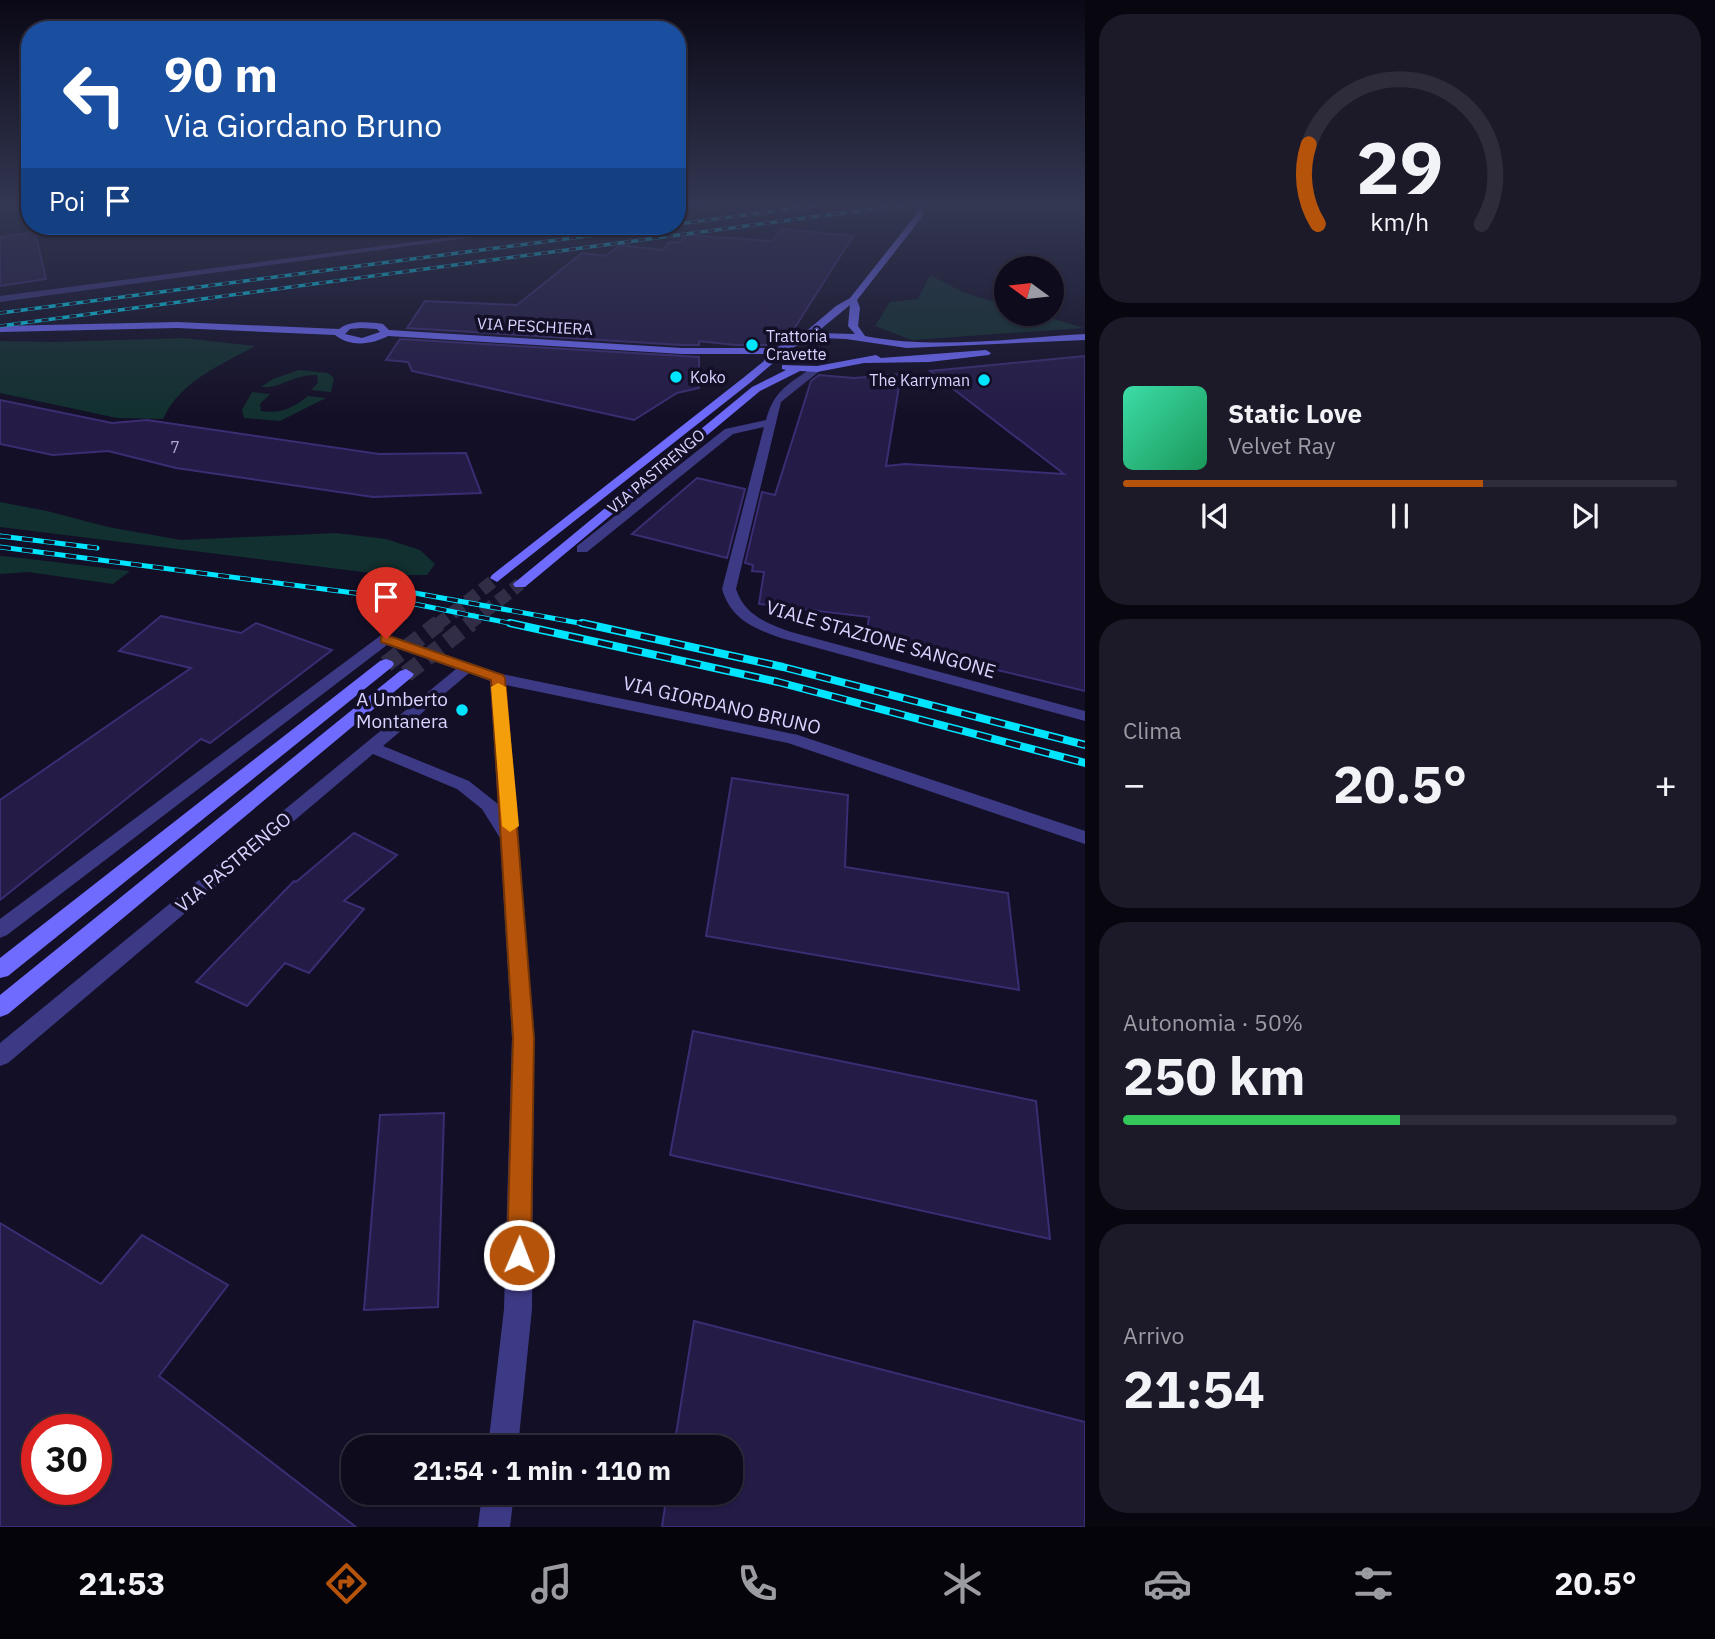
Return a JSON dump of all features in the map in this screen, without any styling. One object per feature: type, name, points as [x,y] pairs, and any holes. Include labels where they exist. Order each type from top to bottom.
[{"type":"main road","name":"VIA PASTRENGO","points":[[497,578],[773,356],[806,337],[839,306],[853,300],[872,276]]},
{"type":"main road","points":[[853,300],[856,308],[853,326],[861,336]]},
{"type":"main road","name":"VIA PESCHIERA","points":[[0,329],[177,325],[340,332],[353,326],[368,325],[380,327],[386,333]]},
{"type":"main road","name":"VIA PESCHIERA","points":[[340,332],[341,337],[357,340],[379,338],[386,333],[773,356]]},
{"type":"main road","name":"VIA PASTRENGO","points":[[806,337],[838,333],[877,341],[940,344],[1085,338]]},
{"type":"main road","name":"VIA PASTRENGO","points":[[773,356],[798,368],[817,369],[867,361],[929,359],[1085,338]]},
{"type":"main road","points":[[867,361],[882,354],[877,341]]},
{"type":"main road","name":"VIA PASTRENGO","points":[[520,584],[755,389],[798,368]]},
{"type":"main road","points":[[0,970],[386,664]]},
{"type":"main road","name":"VIA PASTRENGO","points":[[0,1007],[406,674]]},
{"type":"street","points":[[0,299],[171,276]]},
{"type":"street","name":"VIALE STAZIONE SANGONE","points":[[817,369],[784,392],[776,401],[729,589],[732,601],[740,613],[750,621],[786,635],[1085,716]]},
{"type":"street","points":[[582,549],[729,431],[771,422]]},
{"type":"street","name":"VIA GIORDANO BRUNO","points":[[0,930],[386,639],[498,678],[792,739],[1085,838]]},
{"type":"street","name":"VIA PASTRENGO","points":[[0,1056],[467,667]]},
{"type":"street","points":[[498,678],[512,842],[523,1052],[518,1309],[504,1435]]},
{"type":"street","points":[[371,747],[463,785],[489,805],[512,842]]},
{"type":"street","points":[[494,1527],[497,1505]]},
{"type":"green space","points":[[929,276],[932,276],[965,293],[994,301],[994,326],[1064,326],[1064,322],[1084,328],[912,340],[875,326],[890,302],[918,299]]},
{"type":"green space","points":[[184,338],[255,346],[191,384],[171,405],[163,419],[117,418],[0,393],[0,341]]},
{"type":"green space","points":[[299,370],[328,373],[334,378],[331,392],[311,390],[318,383],[317,375],[261,387],[273,379]]},
{"type":"green space","points":[[252,392],[270,394],[260,404],[261,411],[268,412],[286,409],[308,396],[326,398],[280,421],[244,418],[242,410]]},
{"type":"green space","points":[[0,502],[108,527],[181,540],[336,533],[386,539],[420,550],[435,564],[427,575],[387,575],[0,527]]},
{"type":"green space","points":[[0,556],[130,571],[113,584],[28,572],[0,574]]},
{"type":"building","points":[[0,276],[45,276],[46,279],[0,286]]},
{"type":"building","points":[[553,276],[827,276],[787,340],[774,345],[699,341],[699,345],[682,345],[407,328],[425,301],[517,305]]},
{"type":"building","points":[[400,339],[699,357],[699,388],[677,393],[634,420],[412,371],[408,362],[386,360]]},
{"type":"building","points":[[1085,356],[1085,691],[926,653],[929,647],[866,636],[869,617],[759,604],[764,572],[752,571],[753,565],[745,563],[762,492],[775,495],[811,381],[819,375],[854,378],[901,374],[886,466],[905,464],[1064,474],[930,371]]},
{"type":"building","points":[[0,400],[112,423],[147,420],[379,454],[466,453],[481,493],[373,497],[176,468],[108,451],[53,455],[0,444]]},
{"type":"building","points":[[697,478],[745,489],[727,558],[632,534]]},
{"type":"building","points":[[161,616],[241,633],[256,623],[332,650],[210,743],[201,739],[0,900],[0,800],[191,668],[119,651]]},
{"type":"building","points":[[732,778],[848,795],[845,867],[1008,893],[1019,990],[706,936]]},
{"type":"building","points":[[354,833],[397,855],[344,901],[364,909],[309,973],[285,963],[247,1006],[196,982],[294,881]]},
{"type":"building","points":[[693,1031],[1036,1101],[1050,1239],[670,1155]]},
{"type":"building","points":[[444,1113],[438,1307],[364,1310],[380,1115]]},
{"type":"building","points":[[0,1223],[101,1284],[142,1235],[228,1285],[159,1376],[356,1527],[0,1527]]},
{"type":"building","points":[[694,1321],[1085,1422],[1085,1527],[662,1527],[665,1505],[743,1505],[743,1435],[676,1435]]},
{"type":"tunnel","points":[[437,625],[497,578]]},
{"type":"tunnel","points":[[468,625],[520,584]]},
{"type":"tunnel","points":[[386,664],[439,623]]},
{"type":"tunnel","points":[[406,674],[471,623]]},
{"type":"railway","points":[[0,313],[280,276]]},
{"type":"railway","points":[[0,326],[371,276]]},
{"type":"railway","points":[[0,536],[97,548]]},
{"type":"railway","points":[[0,547],[370,595],[519,625]]},
{"type":"railway","points":[[382,587],[590,625]]},
{"type":"railway","points":[[510,623],[778,682],[1085,763]]},
{"type":"railway","points":[[582,623],[783,667],[1085,745]]},
{"type":"slow traffic","points":[[498,687],[510,826]]},
{"type":"place","name":"Trattoria Cravette","points":[[752,345]]},
{"type":"place","name":"Koko","points":[[676,377]]},
{"type":"place","name":"The Karryman","points":[[984,380]]},
{"type":"place","name":"A Umberto Montanera","points":[[462,710]]},
{"type":"route","points":[[386,639],[498,678],[512,842],[523,1038],[519,1255]]}]
